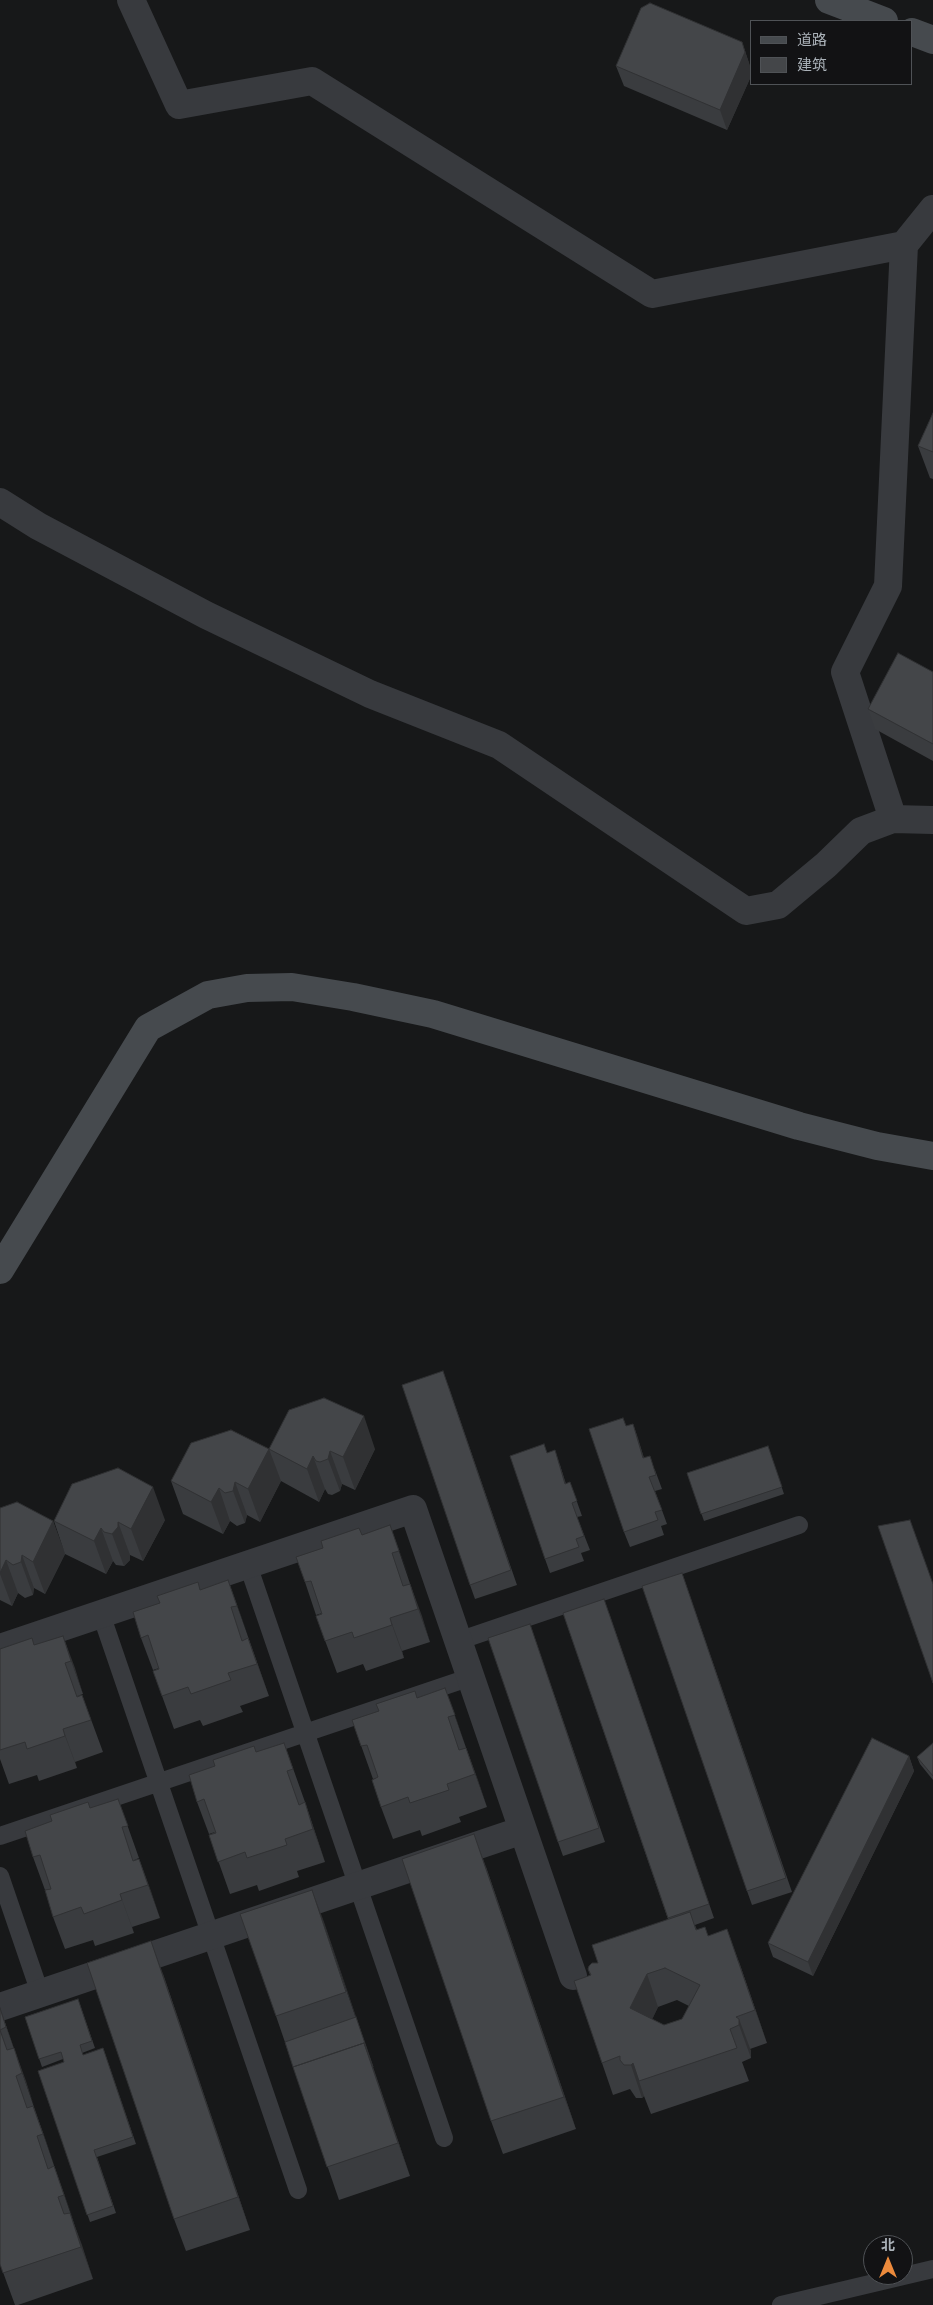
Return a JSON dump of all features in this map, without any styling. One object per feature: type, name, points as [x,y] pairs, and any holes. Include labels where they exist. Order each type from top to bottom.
[{"type":"main road","points":[[829,0],[881,20]]},
{"type":"main road","points":[[913,32],[933,40]]},
{"type":"main road","points":[[0,1270],[148,1028],[208,995],[247,988],[292,987],[353,997],[433,1014],[799,1126],[877,1146],[933,1156]]},
{"type":"street","points":[[131,0],[179,105],[312,81],[652,294],[904,245]]},
{"type":"street","points":[[893,819],[845,672],[888,586],[904,245],[933,208]]},
{"type":"street","points":[[0,502],[38,526],[206,615],[370,694],[498,745],[746,911],[778,905],[826,865],[861,831],[893,819],[933,820]]},
{"type":"street","points":[[0,1648],[413,1508],[573,1976]]},
{"type":"street","points":[[0,2007],[523,1830]]},
{"type":"lane","points":[[458,1640],[799,1525]]},
{"type":"lane","points":[[248,1565],[444,2138]]},
{"type":"lane","points":[[100,1614],[298,2190]]},
{"type":"lane","points":[[0,1836],[471,1677]]},
{"type":"lane","points":[[0,1876],[40,1993]]},
{"type":"lane","points":[[781,2305],[933,2269]]},
{"type":"building","points":[[650,3],[742,42],[745,52],[720,110],[616,66],[641,8]]},
{"type":"building","points":[[933,413],[933,452],[918,446]]},
{"type":"building","points":[[898,653],[933,672],[933,744],[868,709]]},
{"type":"building","points":[[443,1371],[511,1570],[470,1585],[402,1385]]},
{"type":"building","points":[[324,1398],[364,1416],[343,1457],[330,1451],[328,1459],[320,1462],[316,1461],[313,1456],[307,1469],[269,1449],[289,1410]]},
{"type":"building","points":[[623,1418],[626,1426],[633,1424],[643,1458],[650,1456],[656,1475],[649,1477],[662,1510],[655,1512],[658,1520],[624,1532],[589,1429]]},
{"type":"building","points":[[231,1430],[269,1449],[248,1489],[235,1482],[233,1491],[225,1493],[219,1488],[211,1502],[171,1481],[191,1443]]},
{"type":"building","points":[[544,1444],[547,1453],[555,1450],[565,1484],[570,1482],[577,1501],[572,1503],[584,1536],[576,1539],[579,1547],[545,1559],[510,1456]]},
{"type":"building","points":[[768,1446],[782,1487],[701,1514],[687,1473]]},
{"type":"building","points":[[118,1468],[153,1487],[131,1529],[118,1522],[118,1527],[112,1534],[104,1532],[101,1528],[94,1541],[54,1521],[72,1484]]},
{"type":"building","points":[[17,1502],[53,1521],[33,1562],[22,1555],[21,1562],[13,1565],[6,1560],[0,1573],[0,1508]]},
{"type":"building","points":[[910,1520],[933,1584],[933,1683],[878,1526]]},
{"type":"building","points":[[390,1525],[399,1551],[392,1553],[403,1586],[410,1584],[418,1609],[390,1618],[392,1625],[354,1638],[352,1632],[325,1641],[316,1616],[322,1614],[311,1581],[305,1582],[296,1557],[323,1548],[321,1541],[359,1528],[362,1535]]},
{"type":"building","points":[[682,1573],[786,1878],[747,1891],[642,1586]]},
{"type":"building","points":[[228,1580],[237,1606],[231,1607],[242,1641],[248,1638],[257,1664],[228,1673],[231,1680],[191,1694],[188,1687],[162,1696],[153,1671],[159,1669],[148,1635],[141,1638],[133,1612],[160,1603],[157,1596],[198,1582],[200,1590]]},
{"type":"building","points":[[604,1599],[709,1904],[668,1918],[563,1613]]},
{"type":"building","points":[[530,1624],[599,1828],[558,1842],[488,1638]]},
{"type":"building","points":[[63,1636],[71,1661],[65,1663],[77,1697],[82,1695],[91,1720],[63,1729],[65,1736],[27,1749],[25,1742],[0,1750],[0,1649],[32,1638],[34,1645]]},
{"type":"building","points":[[445,1688],[455,1715],[448,1717],[459,1750],[466,1748],[475,1774],[447,1784],[449,1790],[410,1803],[408,1797],[381,1807],[372,1780],[378,1777],[367,1745],[361,1746],[352,1720],[379,1711],[376,1704],[415,1691],[417,1698]]},
{"type":"building","points":[[872,1738],[909,1756],[808,1962],[768,1943]]},
{"type":"building","points":[[284,1743],[293,1769],[287,1771],[299,1805],[305,1802],[313,1829],[285,1839],[287,1845],[247,1858],[245,1852],[218,1862],[209,1835],[216,1833],[204,1799],[197,1802],[189,1775],[215,1766],[213,1760],[254,1746],[256,1752]]},
{"type":"building","points":[[933,1743],[933,1776],[917,1757]]},
{"type":"building","points":[[118,1799],[128,1826],[122,1827],[133,1861],[139,1859],[148,1885],[120,1894],[122,1900],[84,1914],[81,1907],[53,1917],[45,1890],[51,1889],[40,1855],[33,1857],[25,1831],[52,1821],[50,1815],[88,1802],[90,1808]]},
{"type":"building","points":[[474,1834],[564,2097],[491,2121],[402,1859]]},
{"type":"building","points":[[312,1890],[346,1992],[276,2016],[240,1914]]},
{"type":"building","points":[[690,1912],[696,1930],[705,1927],[708,1936],[727,1929],[755,2010],[736,2017],[739,2019],[739,2025],[730,2029],[737,2048],[639,2081],[633,2063],[631,2065],[624,2065],[620,2060],[620,2056],[602,2063],[574,1981],[591,1975],[588,1969],[589,1966],[592,1963],[598,1963],[592,1945]],"holes":[[[665,1968],[700,1985],[682,2019],[664,2025],[630,2008],[647,1974]]]},
{"type":"building","points":[[151,1941],[238,2197],[174,2219],[87,1963]]},
{"type":"building","points":[[78,1999],[92,2041],[80,2045],[83,2055],[103,2048],[133,2137],[94,2150],[113,2206],[87,2215],[38,2071],[64,2062],[61,2052],[39,2059],[25,2017]]},
{"type":"building","points":[[0,2008],[6,2027],[0,2030]]},
{"type":"building","points":[[356,2017],[373,2067],[364,2043],[293,2067],[285,2042]]},
{"type":"building","points":[[0,2030],[7,2050],[14,2048],[22,2073],[16,2076],[27,2108],[33,2106],[43,2134],[37,2136],[48,2169],[54,2166],[64,2195],[58,2197],[64,2214],[70,2213],[81,2247],[3,2273],[0,2264]]},
{"type":"building","points":[[364,2043],[398,2143],[327,2167],[293,2067]]}]
